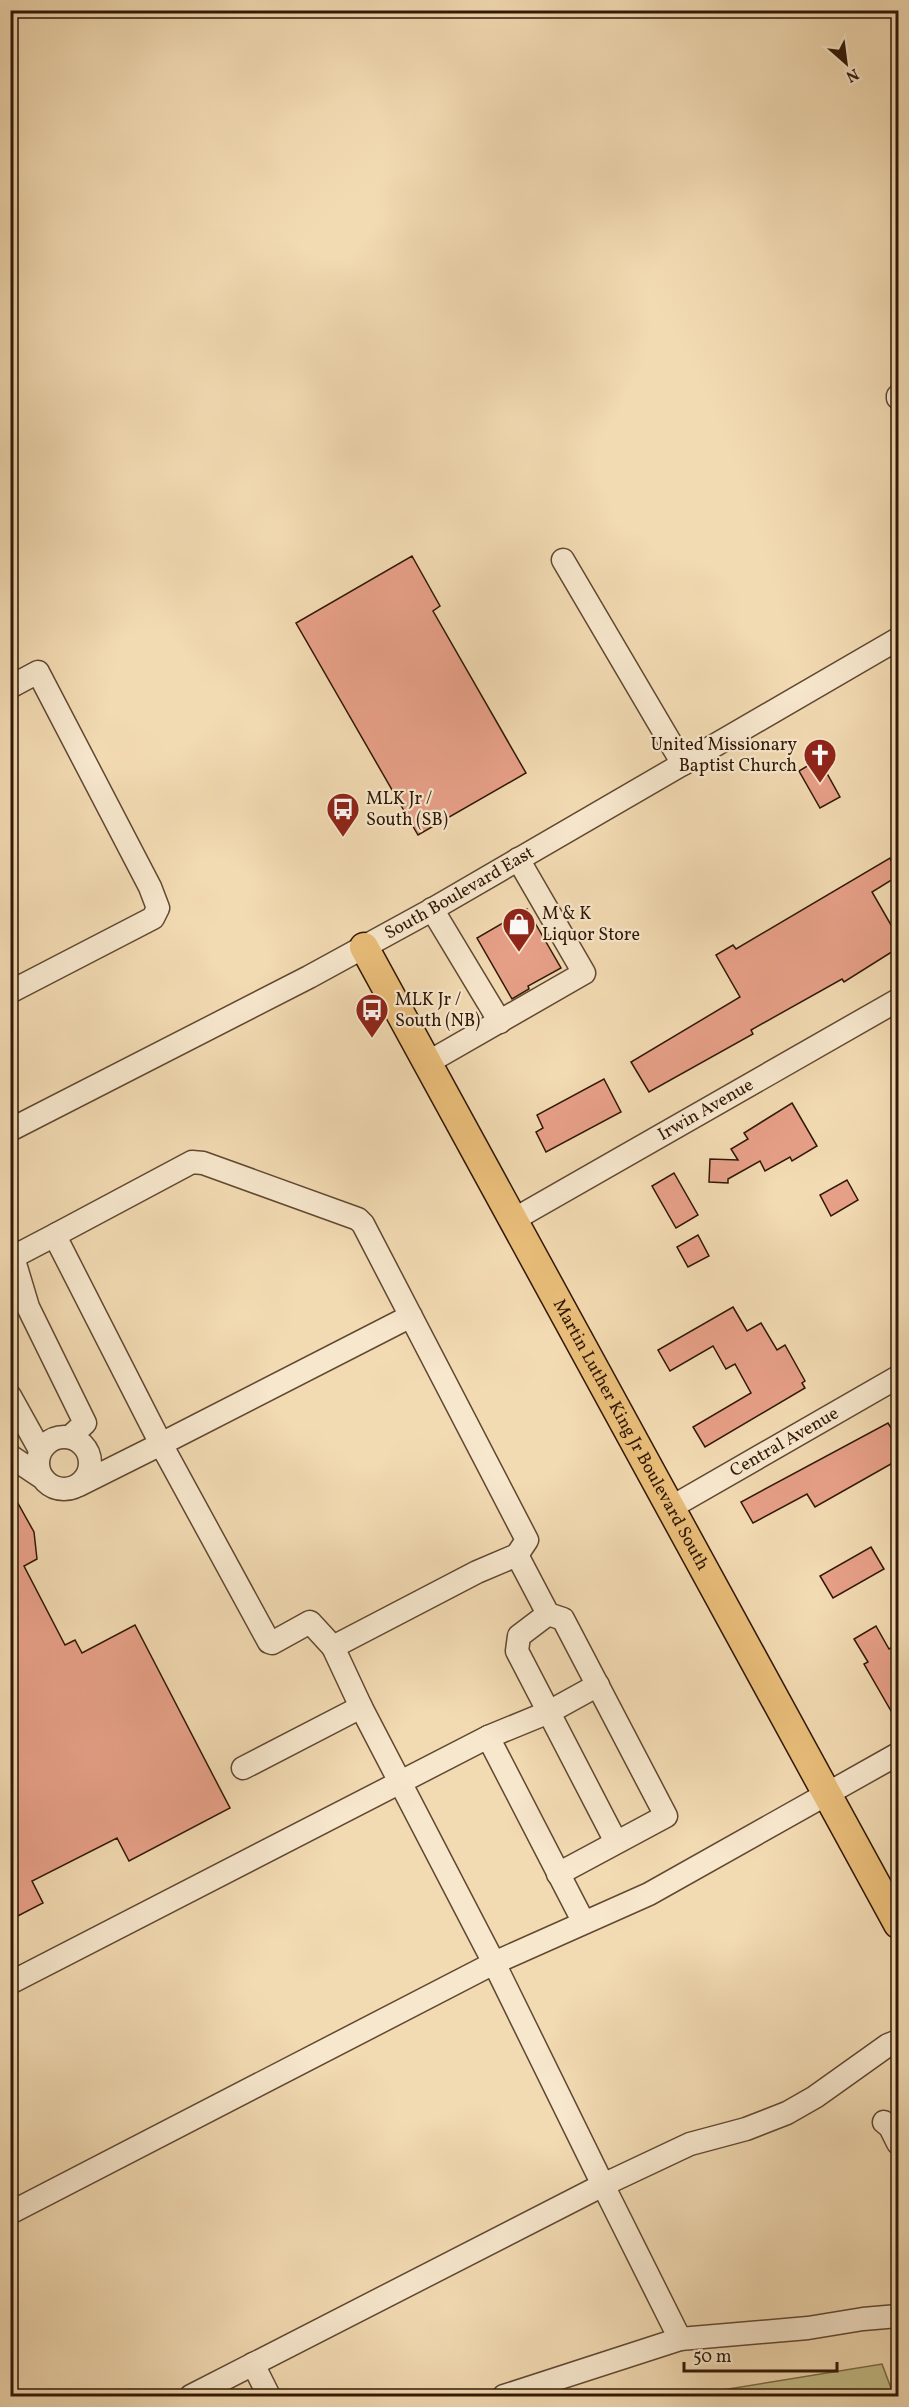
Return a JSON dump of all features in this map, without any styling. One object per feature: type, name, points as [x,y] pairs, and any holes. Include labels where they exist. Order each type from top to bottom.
[{"type":"main road","name":"Martin Luther King Jr Boulevard South","points":[[364,947],[898,1924]]},
{"type":"street","points":[[563,560],[682,764]]},
{"type":"street","name":"South Boulevard East","points":[[10,1130],[364,947],[898,639]]},
{"type":"street","points":[[10,687],[38,672],[150,887],[158,908],[153,918],[10,992]]},
{"type":"street","points":[[427,1063],[584,973],[518,859]]},
{"type":"street","points":[[432,909],[500,1023]]},
{"type":"street","name":"Irwin Avenue","points":[[513,1220],[898,1000]]},
{"type":"street","points":[[70,1437],[85,1423],[28,1307],[13,1257],[192,1162],[203,1162],[358,1219],[411,1316],[526,1540],[517,1555],[477,1572],[333,1647]]},
{"type":"street","points":[[57,1234],[56,1241],[266,1640],[272,1642],[310,1622],[333,1647],[361,1707],[494,1963],[680,2339]]},
{"type":"street","points":[[10,1456],[53,1487],[62,1490],[79,1485],[411,1316]]},
{"type":"street","name":"Central Avenue","points":[[670,1508],[898,1377]]},
{"type":"street","points":[[10,1396],[40,1450]]},
{"type":"street","points":[[40,1476],[37,1467],[40,1450],[53,1438],[70,1437],[84,1446],[89,1454],[89,1471],[79,1485]]},
{"type":"street","points":[[517,1555],[548,1614],[563,1619],[666,1816],[558,1874]]},
{"type":"street","points":[[548,1614],[519,1636],[517,1651],[616,1842]]},
{"type":"street","points":[[10,1983],[488,1737],[549,1712],[598,1685]]},
{"type":"street","points":[[243,1768],[361,1707]]},
{"type":"street","points":[[488,1737],[583,1921]]},
{"type":"street","points":[[10,2213],[494,1963],[583,1921],[649,1894],[898,1754]]},
{"type":"street","points":[[190,2397],[603,2185],[690,2144],[746,2129],[787,2113],[815,2097],[888,2044],[898,2041]]},
{"type":"street","points":[[884,2122],[890,2127],[898,2143]]},
{"type":"street","points":[[504,2397],[680,2339],[808,2328],[898,2316]]},
{"type":"street","points":[[253,2364],[269,2397]]},
{"type":"shaded area","points":[[882,2364],[894,2396],[685,2396]]},
{"type":"building","points":[[412,556],[440,606],[433,611],[526,773],[418,835],[296,623]]},
{"type":"building","name":"United Missionary Baptist Church","points":[[819,759],[840,797],[820,808],[799,771]]},
{"type":"building","points":[[890,858],[898,876],[872,892],[898,937],[898,948],[844,982],[842,979],[751,1030],[753,1034],[649,1092],[631,1062],[740,997],[716,955],[733,945],[736,949]]},
{"type":"building","name":"M & K Liquor Store","points":[[527,909],[561,968],[528,986],[529,989],[512,999],[477,938]]},
{"type":"building","points":[[604,1079],[621,1112],[546,1152],[536,1132],[543,1128],[537,1115]]},
{"type":"building","points":[[792,1103],[817,1146],[792,1161],[790,1157],[765,1171],[760,1161],[728,1179],[728,1183],[709,1182],[710,1159],[738,1160],[731,1149],[748,1139],[744,1133]]},
{"type":"building","points":[[674,1173],[698,1215],[676,1228],[652,1186]]},
{"type":"building","points":[[847,1180],[858,1200],[831,1216],[820,1195]]},
{"type":"building","points":[[698,1235],[709,1256],[688,1267],[677,1247]]},
{"type":"building","points":[[733,1307],[747,1331],[761,1323],[777,1350],[785,1345],[805,1381],[802,1383],[805,1388],[705,1447],[693,1427],[751,1393],[735,1364],[726,1369],[713,1346],[670,1371],[658,1350]]},
{"type":"building","points":[[888,1423],[891,1428],[898,1423],[898,1460],[815,1507],[807,1494],[753,1523],[741,1502]]},
{"type":"building","points":[[10,1489],[34,1532],[37,1559],[24,1566],[65,1645],[75,1640],[82,1653],[135,1625],[230,1808],[129,1861],[117,1838],[32,1881],[43,1903],[10,1920]]},
{"type":"building","points":[[871,1547],[884,1569],[833,1598],[820,1576]]},
{"type":"building","points":[[876,1626],[889,1649],[898,1644],[898,1723],[864,1664],[868,1662],[854,1639]]},
{"type":"place","name":"United Missionary Baptist Church","points":[[820,784]]},
{"type":"place","name":"MLK Jr / South (SB)","points":[[343,838]]},
{"type":"place","name":"M & K Liquor Store","points":[[519,953]]},
{"type":"place","name":"MLK Jr / South (NB)","points":[[372,1039]]}]
